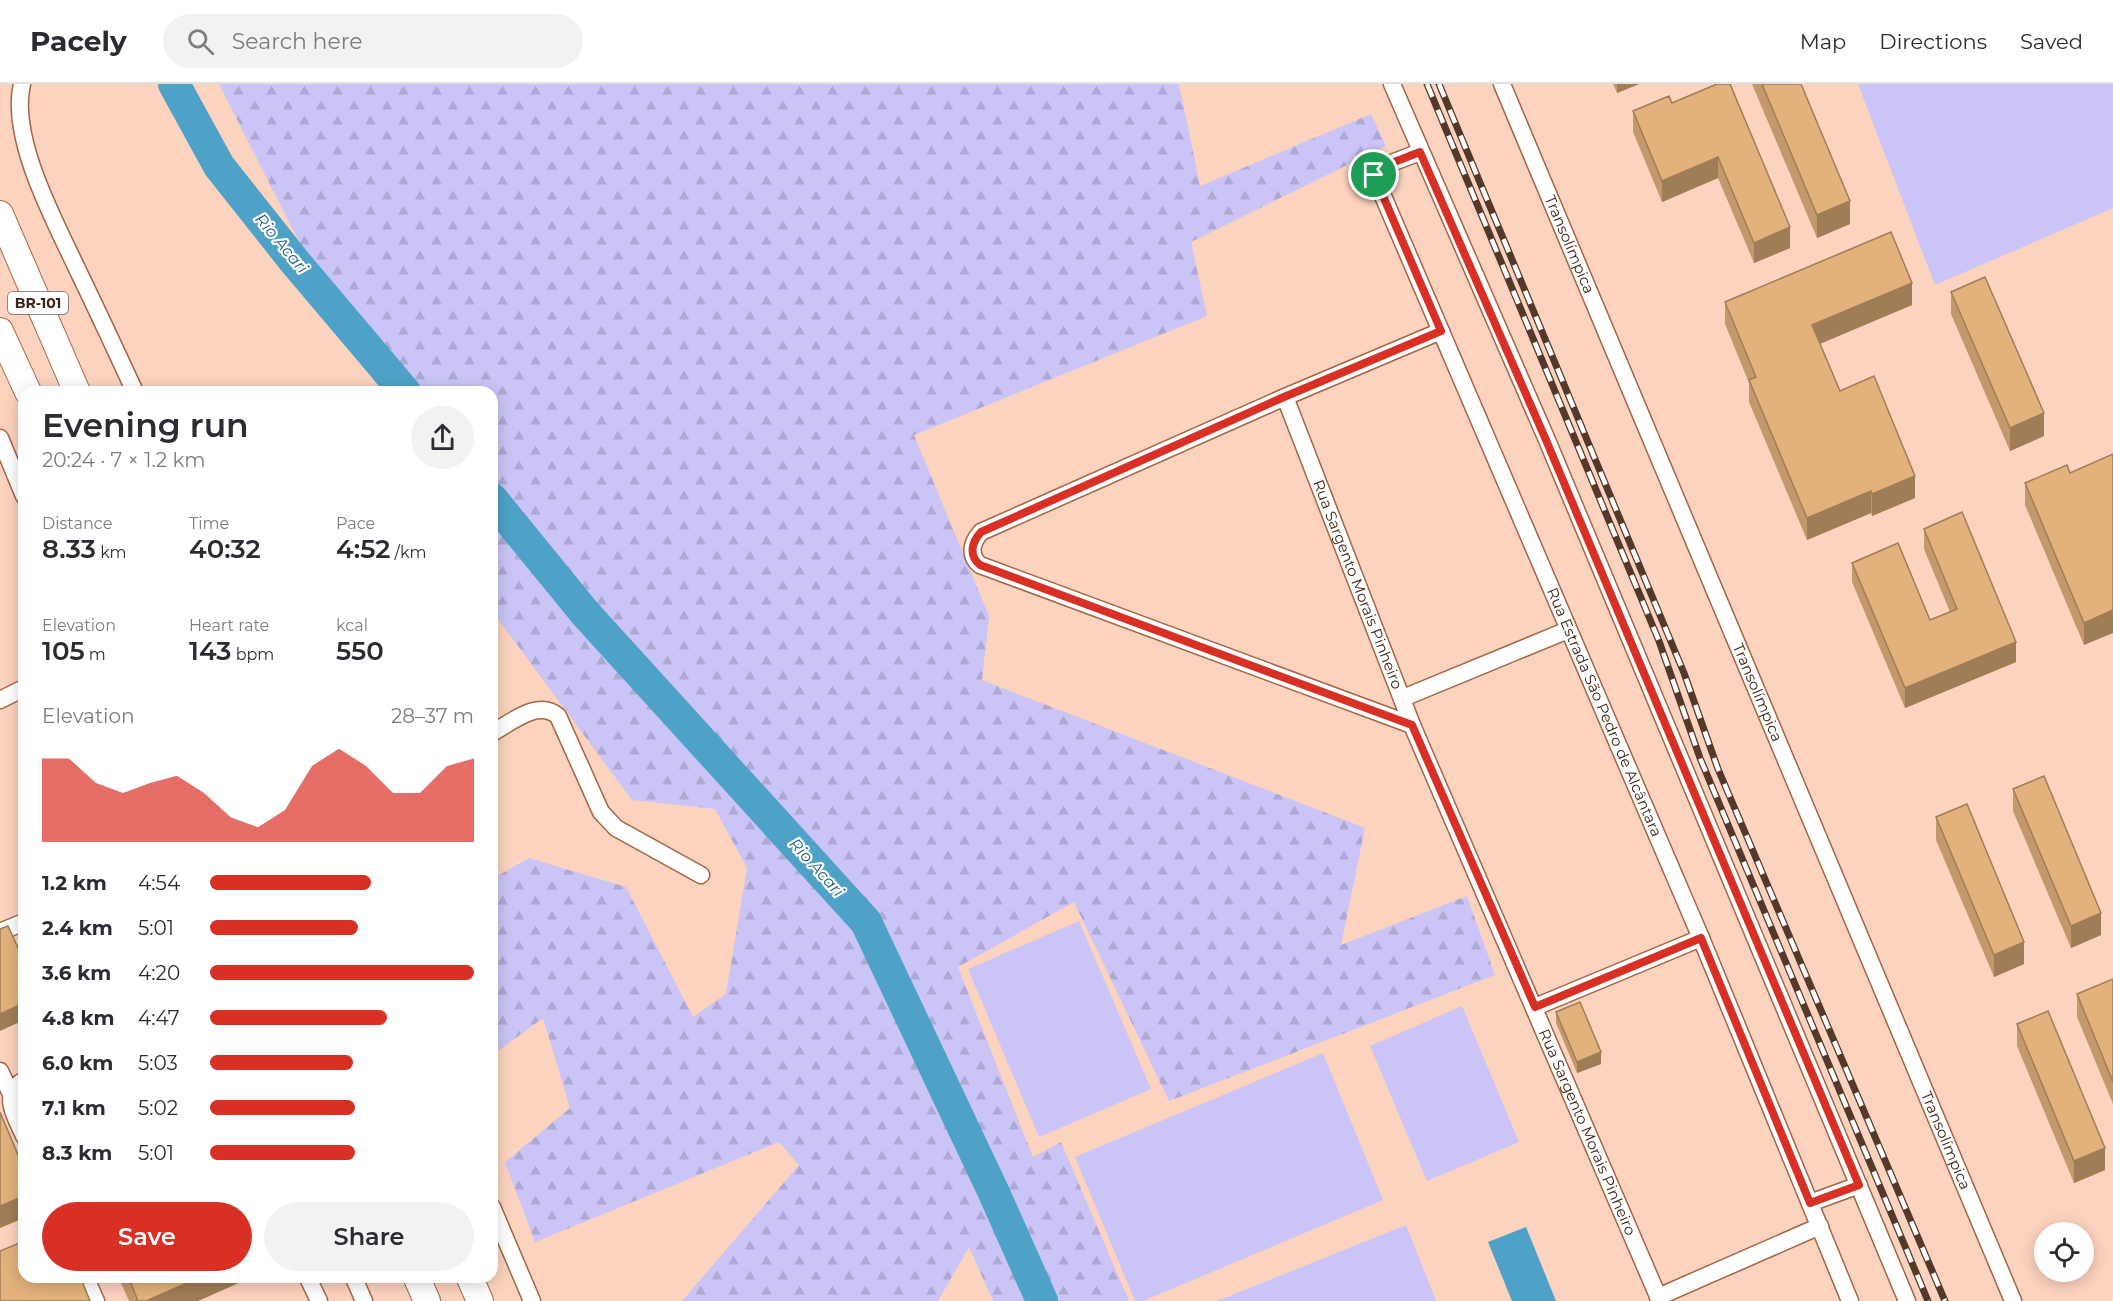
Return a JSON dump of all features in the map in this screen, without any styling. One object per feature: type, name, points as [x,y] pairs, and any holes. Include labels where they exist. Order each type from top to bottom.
[{"type":"highway","name":"BR-101","points":[[0,214],[74,386]]},
{"type":"highway","name":"BR-101","points":[[0,331],[25,386]]},
{"type":"highway","points":[[419,1283],[427,1301]]},
{"type":"highway","points":[[472,1283],[480,1301]]},
{"type":"street","points":[[22,84],[21,128],[40,186],[132,386]]},
{"type":"street","points":[[1392,84],[1546,440],[1907,1301]]},
{"type":"street","name":"Transolímpica","points":[[1503,84],[2013,1301]]},
{"type":"street","name":"Rua Estrada São Pedro de Alcântara","points":[[1420,152],[1376,169],[1374,175],[1701,938],[1850,1301]]},
{"type":"street","points":[[1412,725],[980,565],[974,560],[972,550],[975,539],[981,532],[1284,397],[1441,331]]},
{"type":"street","name":"Rua Sargento Morais Pinheiro","points":[[1284,397],[1412,725],[1659,1299]]},
{"type":"street","points":[[0,438],[18,482]]},
{"type":"street","points":[[1403,698],[1568,630]]},
{"type":"street","points":[[0,700],[18,691]]},
{"type":"street","points":[[498,730],[534,710],[552,711],[558,716],[601,812],[616,828],[701,874]]},
{"type":"street","points":[[0,932],[18,924]]},
{"type":"street","points":[[1535,1007],[1701,938]]},
{"type":"street","points":[[0,1071],[10,1092]]},
{"type":"street","points":[[18,1083],[10,1092],[9,1102],[18,1122]]},
{"type":"street","points":[[1810,1203],[1859,1185]]},
{"type":"street","points":[[498,1221],[532,1301]]},
{"type":"street","points":[[1659,1299],[1820,1226]]},
{"type":"street","points":[[88,1283],[96,1301]]},
{"type":"street","points":[[311,1283],[319,1301]]},
{"type":"street","points":[[356,1283],[364,1301]]},
{"type":"green space","points":[[219,84],[1179,84],[1200,186],[1371,114],[1386,146],[1191,242],[1207,316],[914,435],[989,616],[982,680],[1365,828],[1341,945],[1467,896],[1495,975],[1169,1101],[1074,902],[958,967],[1033,1157],[1061,1142],[1129,1301],[993,1301],[969,1247],[938,1301],[682,1301],[799,1165],[779,1142],[535,1242],[505,1162],[570,1108],[543,1018],[498,1051],[498,876],[529,858],[626,887],[693,1017],[726,994],[747,868],[715,809],[632,800],[498,619],[498,386],[377,386],[289,222]]},
{"type":"green space","points":[[1858,84],[2113,84],[2113,208],[1935,285]]},
{"type":"green space","points":[[1079,921],[1151,1089],[1039,1137],[968,969]]},
{"type":"green space","points":[[1462,1006],[1519,1142],[1427,1181],[1370,1046]]},
{"type":"green space","points":[[1323,1053],[1383,1200],[1143,1301],[1135,1301],[1075,1157]]},
{"type":"green space","points":[[1406,1225],[1436,1301],[1217,1301]]},
{"type":"water","points":[[1526,1227],[1556,1301],[1512,1301],[1488,1242]]},
{"type":"building","points":[[1717,84],[1730,84],[1790,227],[1754,243],[1718,157],[1662,181],[1633,111],[1669,96],[1672,103]]},
{"type":"building","points":[[1762,84],[1801,84],[1850,201],[1817,215]]},
{"type":"building","points":[[1891,232],[1912,283],[1812,325],[1840,391],[1874,376],[1915,476],[1872,494],[1871,491],[1807,518],[1749,380],[1756,377],[1725,302]]},
{"type":"building","points":[[1985,277],[2044,413],[2010,428],[1951,292]]},
{"type":"building","points":[[2113,454],[2113,610],[2084,623],[2025,483],[2067,465],[2070,473]]},
{"type":"building","points":[[1962,512],[2016,642],[1905,688],[1852,563],[1898,543],[1930,620],[1957,609],[1924,529]]},
{"type":"building","points":[[2044,776],[2101,913],[2071,926],[2013,789]]},
{"type":"building","points":[[1967,804],[2024,942],[1994,955],[1936,817]]},
{"type":"building","points":[[8,926],[18,948],[18,1006],[0,1014],[0,929]]},
{"type":"building","points":[[2113,979],[2113,1082],[2077,994]]},
{"type":"building","points":[[1580,1002],[1601,1052],[1577,1062],[1556,1012]]},
{"type":"building","points":[[2048,1011],[2105,1148],[2074,1161],[2017,1024]]},
{"type":"building","points":[[0,1112],[18,1155],[18,1198],[0,1206]]},
{"type":"building","points":[[18,1244],[18,1283],[83,1283],[90,1301],[0,1301],[0,1251]]},
{"type":"building","points":[[131,1283],[187,1283],[146,1301],[138,1301]]},
{"type":"waterway","name":"Rio Acari","points":[[174,84],[219,166],[295,262],[400,386]]},
{"type":"waterway","name":"Rio Acari","points":[[498,506],[585,613],[866,922],[994,1193],[1042,1301]]},
{"type":"railway","points":[[1427,84],[1659,641],[1700,758],[1928,1301]]},
{"type":"railway","points":[[1439,84],[1684,673],[1718,769],[1945,1301]]},
{"type":"route","points":[[1420,152],[1546,440],[1859,1185],[1810,1203],[1701,938],[1535,1007],[1412,725],[980,565],[974,560],[972,550],[975,539],[981,532],[1284,397],[1441,331],[1374,175],[1376,169],[1420,152]]}]
